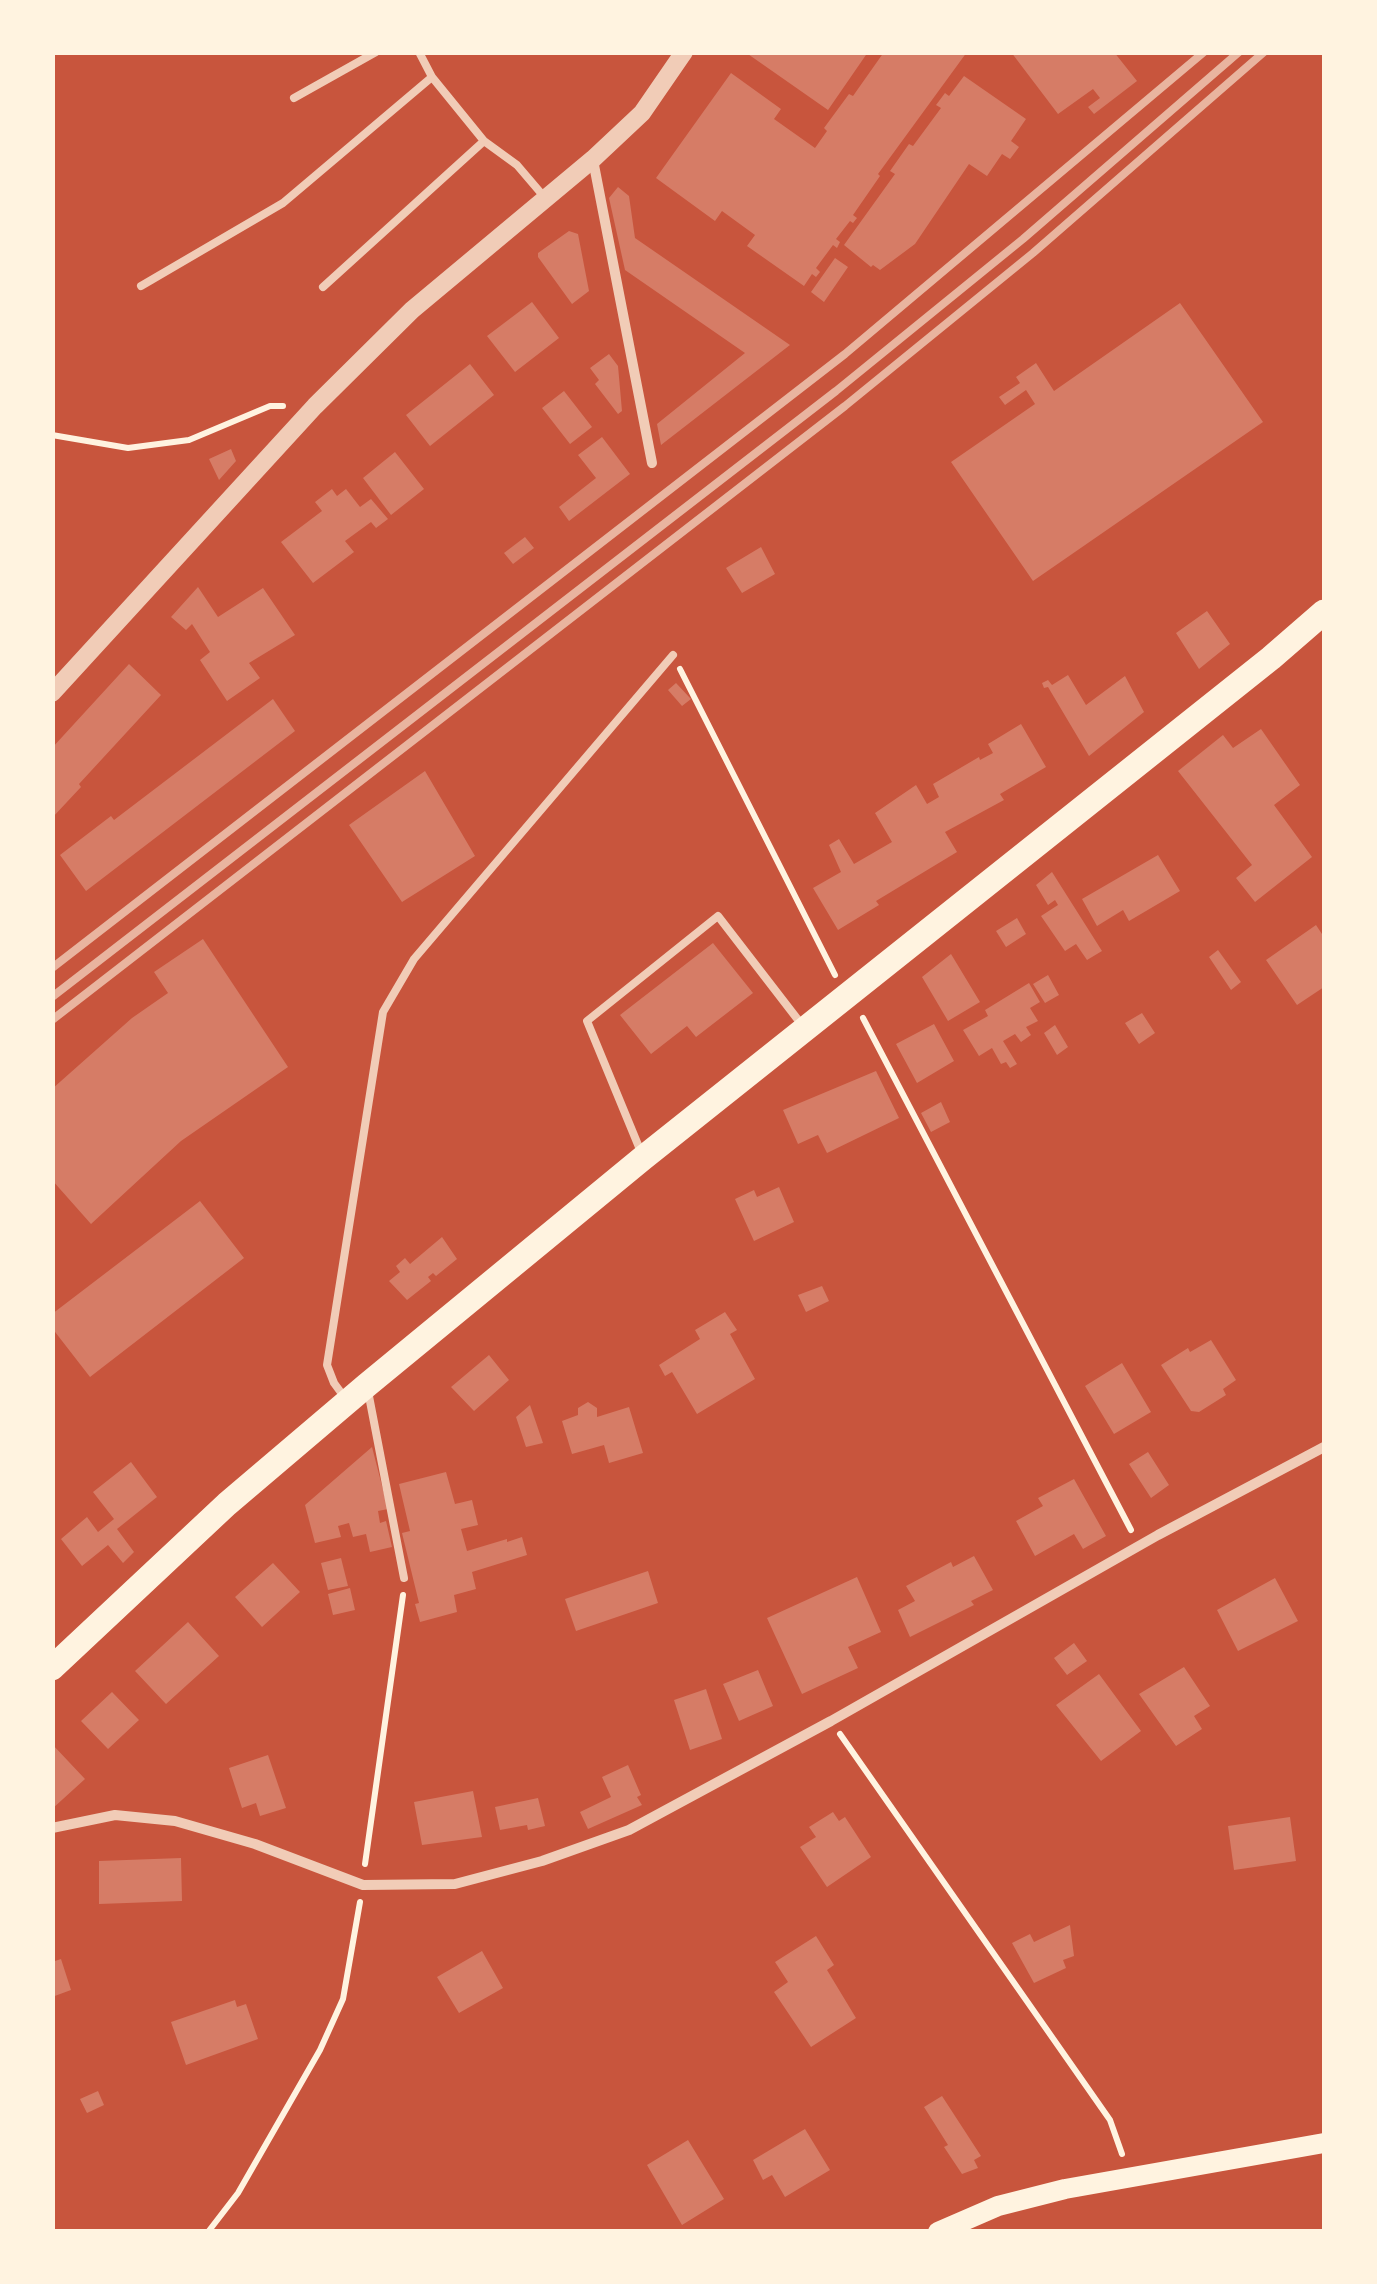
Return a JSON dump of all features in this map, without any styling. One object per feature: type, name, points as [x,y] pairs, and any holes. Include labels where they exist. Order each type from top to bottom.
[{"type":"main road","points":[[52,1668],[227,1504],[357,1394],[643,1158],[1324,612]]},
{"type":"main road","points":[[938,2232],[998,2206],[1130,2177],[1324,2143]]},
{"type":"street","points":[[52,693],[315,406],[412,310],[593,159],[642,113],[684,52]]},
{"type":"street","points":[[593,159],[652,463]]},
{"type":"street","points":[[52,1828],[115,1815],[176,1821],[256,1844],[363,1885],[455,1884],[542,1862],[628,1830],[1324,1447]]},
{"type":"lane","points":[[294,98],[376,52]]},
{"type":"lane","points":[[419,52],[432,77],[484,141],[517,165],[546,199]]},
{"type":"lane","points":[[142,286],[283,203],[432,77]]},
{"type":"lane","points":[[323,287],[484,141]]},
{"type":"lane","points":[[404,1578],[357,1394],[334,1384],[328,1365],[383,1012],[414,959],[673,655]]},
{"type":"lane","points":[[643,1158],[587,1022],[630,986],[718,916],[804,1028]]},
{"type":"path","points":[[52,434],[128,448],[189,440],[270,406],[315,406]]},
{"type":"path","points":[[673,655],[833,968],[844,997],[863,1018],[1139,1546]]},
{"type":"path","points":[[208,2232],[247,2178],[343,1999],[363,1885],[404,1578]]},
{"type":"path","points":[[831,1720],[1110,2120],[1130,2177]]},
{"type":"building","points":[[745,52],[868,52],[828,110]]},
{"type":"building","points":[[884,52],[967,52],[878,174],[853,215],[857,218],[836,239],[840,242],[837,248],[833,245],[816,268],[820,272],[816,277],[812,274],[804,286],[747,246],[755,235],[722,211],[715,221],[656,178],[731,73],[781,109],[774,119],[815,148],[827,131],[824,128]]},
{"type":"building","points":[[1011,52],[1114,52],[1137,81],[1094,114],[1088,107],[1100,98],[1093,89],[1058,114]]},
{"type":"building","points":[[964,76],[1026,119],[1011,141],[1019,147],[1010,159],[1002,154],[987,176],[969,164],[915,244],[880,270],[871,267],[844,245],[895,174],[890,171],[909,144],[913,146],[941,108],[936,105],[945,93],[949,96]]},
{"type":"building","points":[[618,187],[629,196],[635,238],[790,345],[661,445],[657,424],[745,353],[625,270],[609,198]]},
{"type":"building","points":[[569,231],[578,234],[589,291],[572,304],[538,257],[538,253]]},
{"type":"building","points":[[835,258],[848,267],[824,302],[811,292]]},
{"type":"building","points":[[532,302],[559,338],[515,372],[487,336]]},
{"type":"building","points":[[1180,303],[1263,422],[1033,581],[951,462],[1035,404],[1026,390],[1005,405],[999,397],[1020,383],[1016,377],[1036,363],[1054,391]]},
{"type":"building","points":[[609,354],[618,366],[622,411],[618,414],[595,384],[599,380],[590,368]]},
{"type":"building","points":[[470,364],[494,395],[430,446],[406,415]]},
{"type":"building","points":[[564,391],[592,427],[570,444],[542,408]]},
{"type":"building","points":[[602,437],[630,474],[569,521],[559,507],[596,478],[578,455]]},
{"type":"building","points":[[231,449],[236,461],[219,480],[209,459]]},
{"type":"building","points":[[395,452],[424,489],[391,515],[363,478]]},
{"type":"building","points":[[332,489],[337,496],[346,489],[360,507],[371,499],[388,519],[376,528],[371,522],[345,541],[354,552],[313,583],[281,542],[322,511],[315,502]]},
{"type":"building","points":[[525,537],[534,548],[513,564],[504,553]]},
{"type":"building","points":[[761,547],[775,574],[742,593],[726,568]]},
{"type":"building","points":[[198,587],[218,617],[263,588],[295,635],[249,663],[260,678],[227,701],[200,660],[210,652],[192,624],[186,630],[171,617]]},
{"type":"building","points":[[1207,611],[1230,644],[1199,669],[1176,633]]},
{"type":"building","points":[[129,664],[161,695],[52,818],[52,748]]},
{"type":"building","points":[[1068,675],[1086,705],[1125,676],[1144,712],[1089,756],[1042,683],[1048,680],[1052,685]]},
{"type":"building","points":[[676,683],[691,699],[682,706],[668,690]]},
{"type":"building","points":[[273,699],[295,731],[86,891],[60,855],[111,816],[114,820]]},
{"type":"building","points":[[1021,724],[1046,767],[1000,794],[1004,800],[945,832],[957,852],[876,901],[879,905],[838,930],[813,888],[841,872],[829,845],[839,839],[854,864],[892,842],[875,813],[916,785],[927,804],[939,797],[933,784],[993,753],[988,744]]},
{"type":"building","points":[[1261,729],[1300,785],[1274,805],[1312,857],[1255,902],[1236,878],[1252,865],[1178,771],[1223,735],[1233,748]]},
{"type":"building","points":[[425,771],[475,856],[402,902],[349,825]]},
{"type":"building","points":[[1158,855],[1180,891],[1129,921],[1123,910],[1097,926],[1082,899]]},
{"type":"building","points":[[1052,872],[1102,951],[1087,960],[1076,944],[1065,951],[1041,916],[1058,905],[1055,900],[1048,905],[1036,885]]},
{"type":"building","points":[[1017,918],[1026,934],[1006,947],[996,931]]},
{"type":"building","points":[[1316,925],[1324,937],[1324,987],[1297,1005],[1266,960]]},
{"type":"building","points":[[203,939],[288,1067],[181,1141],[91,1224],[52,1180],[52,1089],[132,1018],[168,993],[154,972]]},
{"type":"building","points":[[713,943],[753,993],[696,1037],[687,1026],[651,1054],[620,1015]]},
{"type":"building","points":[[1218,950],[1241,982],[1231,990],[1209,957]]},
{"type":"building","points":[[951,954],[980,1002],[948,1021],[922,977]]},
{"type":"building","points":[[1048,975],[1059,995],[1045,1003],[1033,984]]},
{"type":"building","points":[[1029,983],[1040,1002],[1030,1008],[1038,1021],[1026,1027],[1031,1035],[1021,1042],[1015,1034],[1003,1041],[1017,1064],[1010,1068],[1006,1062],[1001,1064],[992,1048],[979,1056],[963,1030],[988,1016],[985,1010]]},
{"type":"building","points":[[1142,1013],[1155,1033],[1139,1044],[1125,1023]]},
{"type":"building","points":[[934,1024],[954,1061],[917,1083],[896,1044]]},
{"type":"building","points":[[1055,1025],[1068,1047],[1057,1055],[1044,1033]]},
{"type":"building","points":[[876,1071],[899,1118],[827,1153],[818,1135],[798,1144],[783,1110]]},
{"type":"building","points":[[941,1102],[950,1122],[931,1132],[921,1113]]},
{"type":"building","points":[[779,1187],[794,1222],[754,1241],[735,1199],[754,1190],[757,1197]]},
{"type":"building","points":[[200,1201],[244,1258],[90,1377],[52,1328],[52,1314]]},
{"type":"building","points":[[442,1237],[457,1259],[436,1276],[433,1273],[428,1277],[431,1281],[407,1300],[389,1281],[400,1272],[396,1266],[405,1258],[410,1264]]},
{"type":"building","points":[[822,1286],[829,1301],[806,1312],[798,1295]]},
{"type":"building","points":[[725,1312],[737,1330],[730,1334],[755,1379],[697,1414],[672,1372],[665,1376],[659,1365],[700,1339],[695,1330]]},
{"type":"building","points":[[1211,1340],[1236,1380],[1223,1389],[1226,1395],[1199,1412],[1191,1411],[1161,1365],[1188,1348],[1190,1352]]},
{"type":"building","points":[[489,1355],[509,1380],[474,1411],[451,1387]]},
{"type":"building","points":[[1122,1363],[1151,1412],[1114,1434],[1085,1386]]},
{"type":"building","points":[[588,1402],[597,1408],[597,1417],[629,1407],[643,1453],[609,1463],[604,1445],[572,1454],[562,1421],[578,1415],[578,1408]]},
{"type":"building","points":[[530,1405],[543,1443],[526,1447],[516,1417]]},
{"type":"building","points":[[372,1447],[388,1509],[378,1511],[380,1523],[386,1521],[392,1547],[370,1552],[366,1534],[353,1537],[349,1523],[338,1526],[341,1537],[315,1543],[305,1505]]},
{"type":"building","points":[[1148,1452],[1169,1485],[1151,1498],[1129,1464]]},
{"type":"building","points":[[131,1462],[157,1497],[117,1529],[134,1552],[123,1563],[108,1545],[82,1566],[61,1539],[87,1517],[98,1532],[114,1519],[93,1492]]},
{"type":"building","points":[[446,1472],[455,1504],[472,1500],[478,1525],[461,1529],[467,1551],[522,1537],[527,1555],[472,1572],[476,1589],[454,1595],[457,1612],[420,1622],[402,1533],[410,1531],[399,1484]]},
{"type":"building","points":[[1074,1479],[1106,1536],[1083,1549],[1074,1534],[1035,1556],[1016,1521],[1043,1506],[1038,1498]]},
{"type":"building","points":[[974,1556],[993,1590],[971,1601],[974,1605],[910,1637],[898,1610],[915,1601],[906,1586],[951,1562],[953,1567]]},
{"type":"building","points":[[341,1558],[348,1586],[328,1590],[321,1563]]},
{"type":"building","points":[[273,1563],[300,1592],[262,1627],[235,1597]]},
{"type":"building","points":[[648,1571],[658,1603],[576,1631],[565,1599]]},
{"type":"building","points":[[857,1577],[881,1632],[848,1647],[858,1668],[802,1694],[767,1618]]},
{"type":"building","points":[[1275,1578],[1298,1621],[1238,1651],[1217,1610]]},
{"type":"building","points":[[350,1588],[355,1610],[333,1615],[328,1594]]},
{"type":"building","points":[[188,1622],[219,1656],[166,1704],[135,1671]]},
{"type":"building","points":[[1074,1643],[1087,1661],[1067,1675],[1054,1658]]},
{"type":"building","points":[[1184,1667],[1210,1706],[1194,1716],[1202,1729],[1176,1746],[1139,1694]]},
{"type":"building","points":[[758,1670],[773,1706],[739,1721],[723,1684]]},
{"type":"building","points":[[1099,1674],[1141,1731],[1101,1761],[1056,1705]]},
{"type":"building","points":[[706,1689],[722,1739],[690,1750],[674,1700]]},
{"type":"building","points":[[112,1692],[139,1720],[108,1749],[81,1721]]},
{"type":"building","points":[[52,1744],[85,1779],[52,1809]]},
{"type":"building","points":[[268,1755],[286,1808],[260,1816],[256,1803],[242,1808],[229,1768]]},
{"type":"building","points":[[628,1765],[642,1805],[588,1829],[580,1812],[611,1797],[602,1777]]},
{"type":"building","points":[[473,1791],[482,1837],[422,1845],[414,1802]]},
{"type":"building","points":[[538,1798],[545,1826],[500,1830],[495,1807]]},
{"type":"building","points":[[833,1812],[839,1821],[845,1817],[871,1857],[827,1887],[800,1847],[816,1837],[809,1827]]},
{"type":"building","points":[[1290,1817],[1296,1861],[1234,1870],[1228,1826]]},
{"type":"building","points":[[181,1858],[182,1901],[99,1904],[99,1861]]},
{"type":"building","points":[[1070,1925],[1074,1956],[1063,1960],[1066,1968],[1034,1983],[1012,1943],[1030,1934],[1034,1942]]},
{"type":"building","points":[[816,1936],[834,1965],[827,1970],[856,2018],[811,2047],[774,1992],[788,1982],[775,1962]]},
{"type":"building","points":[[482,1951],[503,1988],[459,2013],[437,1977]]},
{"type":"building","points":[[61,1959],[71,1990],[52,1997],[52,1962]]},
{"type":"building","points":[[235,2000],[237,2007],[246,2004],[258,2039],[186,2065],[171,2022]]},
{"type":"building","points":[[98,2091],[104,2105],[87,2113],[80,2099]]},
{"type":"building","points":[[942,2096],[981,2156],[974,2160],[978,2168],[962,2174],[924,2107]]},
{"type":"building","points":[[805,2129],[830,2170],[785,2197],[772,2175],[763,2180],[753,2160]]},
{"type":"building","points":[[688,2140],[724,2199],[682,2225],[647,2165]]},
{"type":"railway","points":[[52,968],[845,354],[1204,52]]},
{"type":"railway","points":[[52,997],[836,391],[1023,239],[1239,52]]},
{"type":"railway","points":[[52,1020],[845,406],[1033,253],[1264,52]]}]
